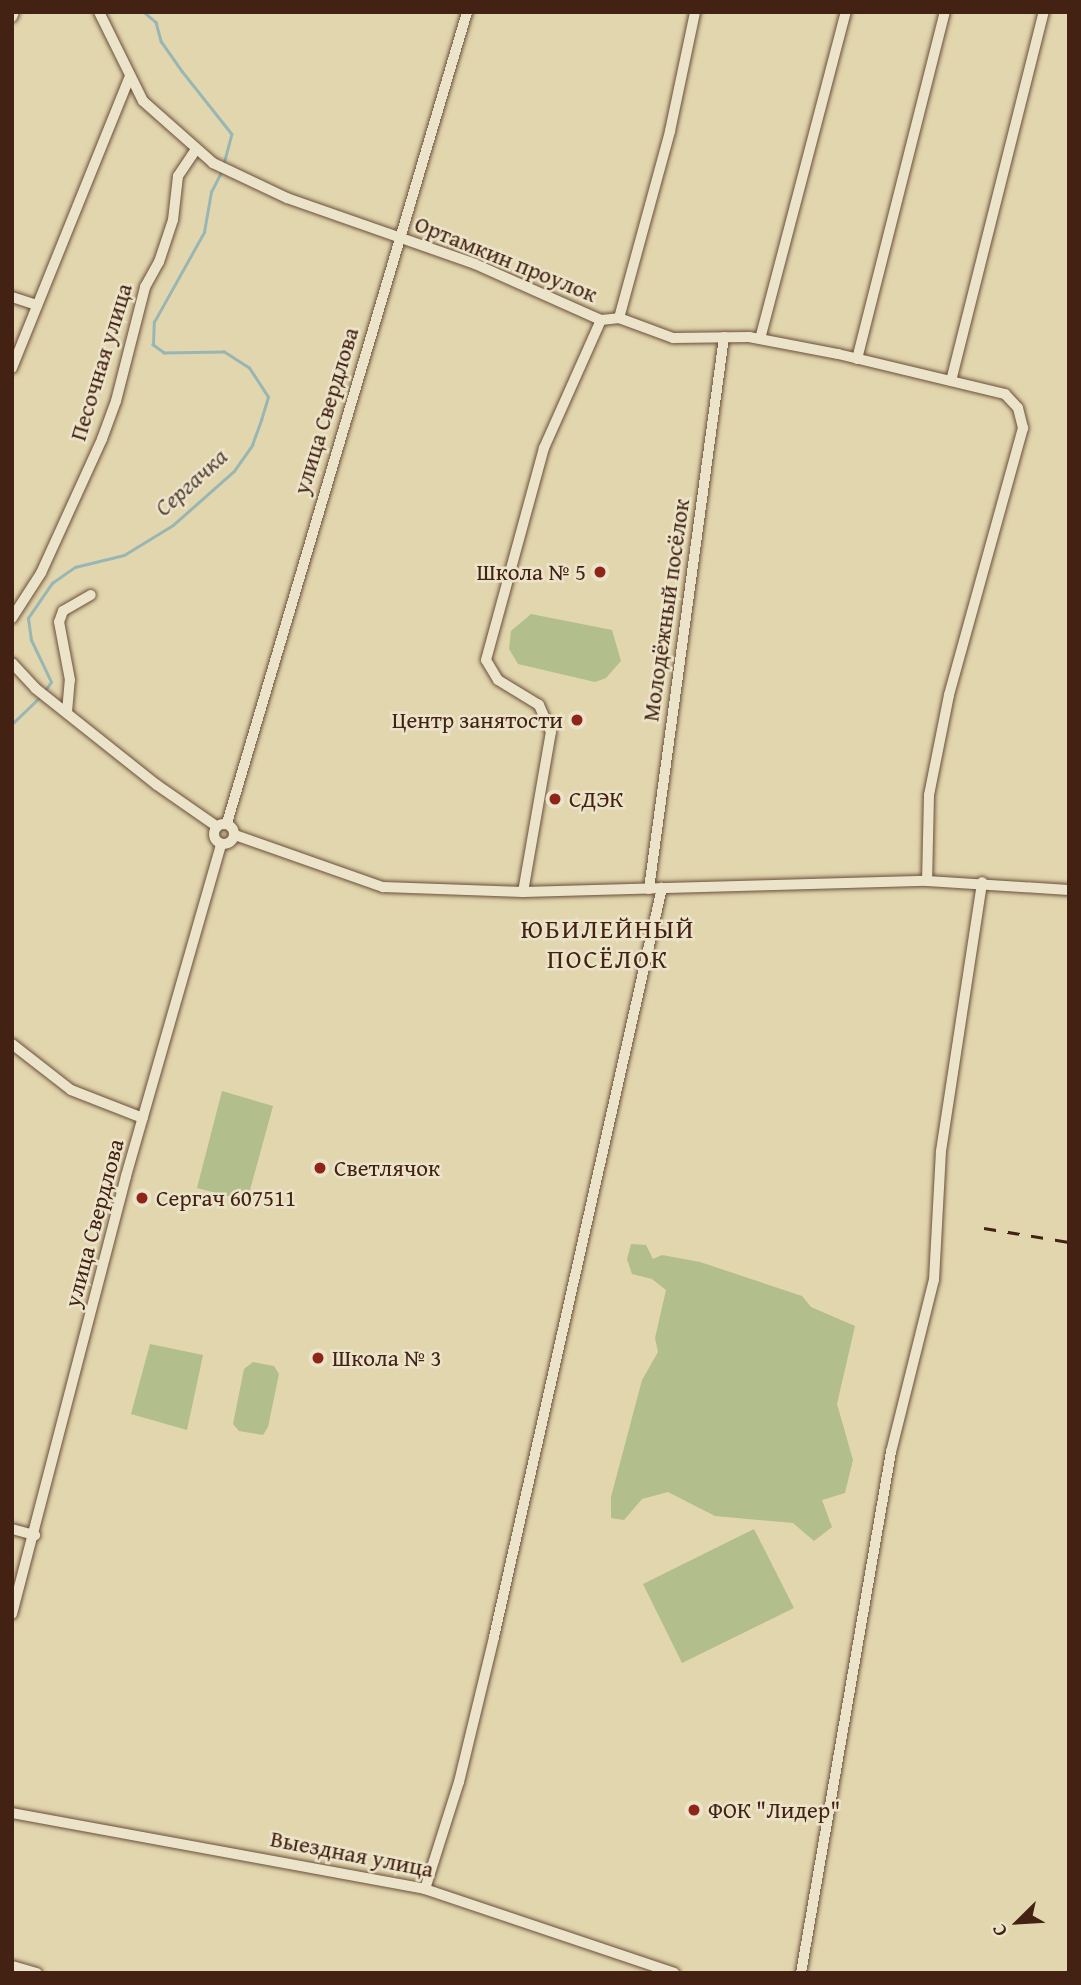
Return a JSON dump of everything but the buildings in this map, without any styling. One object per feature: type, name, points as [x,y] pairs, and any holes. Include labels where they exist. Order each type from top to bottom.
[{"type":"street","name":"Ортамкин проулок","points":[[99,12],[143,101],[195,151],[214,163],[288,198],[488,269],[601,320],[619,318],[673,338],[760,339],[857,359],[1004,394],[1018,408],[1024,428],[949,695],[929,795],[927,881]]},
{"type":"street","name":"улица Свердлова","points":[[222,825],[467,12]]},
{"type":"street","points":[[619,318],[661,169],[695,12]]},
{"type":"street","points":[[760,339],[846,12]]},
{"type":"street","points":[[857,359],[945,12]]},
{"type":"street","points":[[951,381],[1044,12]]},
{"type":"street","points":[[12,368],[130,78]]},
{"type":"street","name":"Песочная улица","points":[[12,618],[41,573],[102,439],[116,401],[145,287],[173,220],[178,176],[195,151]]},
{"type":"street","points":[[12,296],[37,305]]},
{"type":"street","points":[[523,891],[551,732],[539,705],[498,680],[486,660],[544,448],[601,320]]},
{"type":"street","name":"Молодёжный посёлок","points":[[649,889],[724,337]]},
{"type":"street","points":[[67,712],[70,680],[59,622],[63,611],[91,595]]},
{"type":"street","points":[[12,663],[35,688],[157,785],[235,835],[383,887],[523,891],[927,881],[982,882],[1069,890]]},
{"type":"street","points":[[222,825],[214,833],[221,844],[235,835]]},
{"type":"street","name":"улица Свердлова","points":[[12,1614],[143,1118],[221,844]]},
{"type":"street","points":[[801,1973],[891,1452],[934,1280],[941,1151],[982,882]]},
{"type":"street","points":[[425,1889],[459,1782],[494,1637],[662,888]]},
{"type":"street","points":[[12,1044],[71,1090],[143,1118]]},
{"type":"street","points":[[12,1529],[35,1535]]},
{"type":"street","name":"Выездная улица","points":[[12,1814],[425,1889],[674,1973]]},
{"type":"street","points":[[12,1966],[37,1973]]},
{"type":"green space","points":[[531,614],[612,630],[621,661],[606,678],[595,682],[518,664],[509,649],[511,631]]},
{"type":"green space","points":[[222,1091],[273,1106],[247,1201],[197,1188]]},
{"type":"green space","points":[[631,1244],[646,1245],[653,1259],[662,1255],[700,1262],[802,1296],[811,1307],[855,1326],[837,1404],[853,1460],[845,1493],[822,1500],[832,1527],[814,1541],[793,1523],[715,1516],[668,1492],[642,1499],[624,1520],[611,1518],[611,1497],[642,1380],[658,1352],[655,1338],[666,1290],[652,1279],[632,1274],[627,1259]]},
{"type":"green space","points":[[150,1344],[203,1355],[187,1430],[131,1414]]},
{"type":"green space","points":[[253,1362],[274,1366],[279,1374],[268,1427],[263,1435],[239,1431],[233,1424],[244,1369]]},
{"type":"green space","points":[[754,1529],[794,1608],[682,1663],[643,1584]]},
{"type":"waterway","name":"Сергачка","points":[[144,12],[156,22],[161,41],[232,134],[224,164]]},
{"type":"waterway","name":"Сергачка","points":[[44,692],[51,682],[31,640],[28,618],[52,583],[75,567],[124,555],[173,525],[234,471],[252,445],[261,420],[268,397],[249,368],[224,352],[164,353],[153,345],[154,322],[204,232],[211,192],[222,170]]},
{"type":"waterway","name":"Сергачка","points":[[12,724],[40,697]]},
{"type":"railway","points":[[984,1228],[1069,1242]]},
{"type":"place","name":"Школа № 5","points":[[600,572]]},
{"type":"place","name":"Центр занятости","points":[[577,720]]},
{"type":"place","name":"СДЭК","points":[[555,799]]},
{"type":"place","name":"Светлячок","points":[[320,1168]]},
{"type":"place","name":"Сергач 607511","points":[[142,1198]]},
{"type":"place","name":"Школа № 3","points":[[318,1358]]},
{"type":"place","name":"ФОК \"Лидер\"","points":[[694,1810]]},
{"type":"district","name":"ЮБИЛЕЙНЫЙ ПОСЁЛОК","points":[[608,944]]}]
